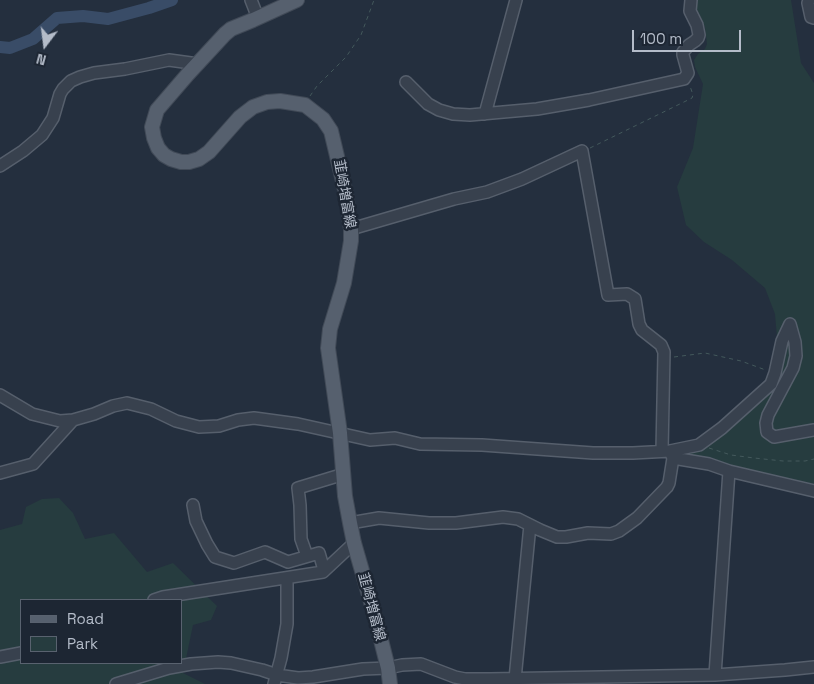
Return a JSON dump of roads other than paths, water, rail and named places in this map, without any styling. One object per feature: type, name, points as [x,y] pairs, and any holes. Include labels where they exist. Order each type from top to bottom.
[{"type":"main road","name":"韮崎増富線","points":[[298,0],[231,29],[215,44],[157,110],[152,127],[158,148],[164,155],[181,162],[199,159],[209,152],[240,117],[253,107],[267,102],[280,100],[305,105],[323,119],[331,131],[346,194],[351,242],[344,283],[330,329],[328,348],[340,433],[345,496],[354,543],[375,616],[390,684]]},
{"type":"street","points":[[251,0],[258,18]]},
{"type":"street","points":[[485,114],[516,0]]},
{"type":"street","points":[[406,82],[428,104],[438,110],[470,116],[537,109],[589,100],[684,79],[688,73],[683,55],[684,52],[699,35],[697,25],[690,12],[691,0]]},
{"type":"street","points":[[808,0],[811,17],[814,18]]},
{"type":"street","points":[[0,166],[23,151],[42,135],[52,118],[63,89],[80,77],[169,60],[198,64]]},
{"type":"street","points":[[350,523],[379,518],[429,523],[456,523],[503,517],[518,519],[557,536],[566,537],[588,533],[611,534],[619,531],[637,518],[667,488],[669,483],[664,352],[661,345],[642,330],[639,324],[635,299],[627,294],[608,295],[582,151],[522,179],[487,192],[351,229]]},
{"type":"street","points":[[668,454],[699,445],[722,428],[771,384],[782,341],[790,324],[795,342],[796,356],[793,368],[768,415],[766,423],[767,432],[774,437],[814,430]]},
{"type":"street","points":[[0,395],[32,414],[60,421],[73,420],[127,403],[176,421],[199,427],[219,426],[238,420],[254,418],[298,424],[370,440],[395,438],[420,444],[668,454],[814,491]]},
{"type":"street","points":[[0,473],[33,464],[73,420]]},
{"type":"street","points":[[715,676],[729,471]]},
{"type":"street","points":[[307,556],[301,539],[298,488],[344,474]]},
{"type":"street","points":[[194,505],[196,521],[207,544],[216,557],[234,564],[264,552],[288,562],[318,553],[324,570]]},
{"type":"street","points":[[515,678],[530,525]]},
{"type":"street","points":[[158,599],[323,572],[354,543]]},
{"type":"street","points":[[276,679],[287,624],[287,578]]},
{"type":"street","points":[[0,657],[20,653]]},
{"type":"street","points":[[116,684],[162,670],[190,664],[218,662],[262,670],[276,679],[313,677],[363,669],[421,664],[468,681],[515,678],[564,681],[649,676],[715,676],[814,667]]},
{"type":"waterway","points":[[0,47],[10,48],[33,39],[57,18],[83,16],[108,19],[172,0]]}]
